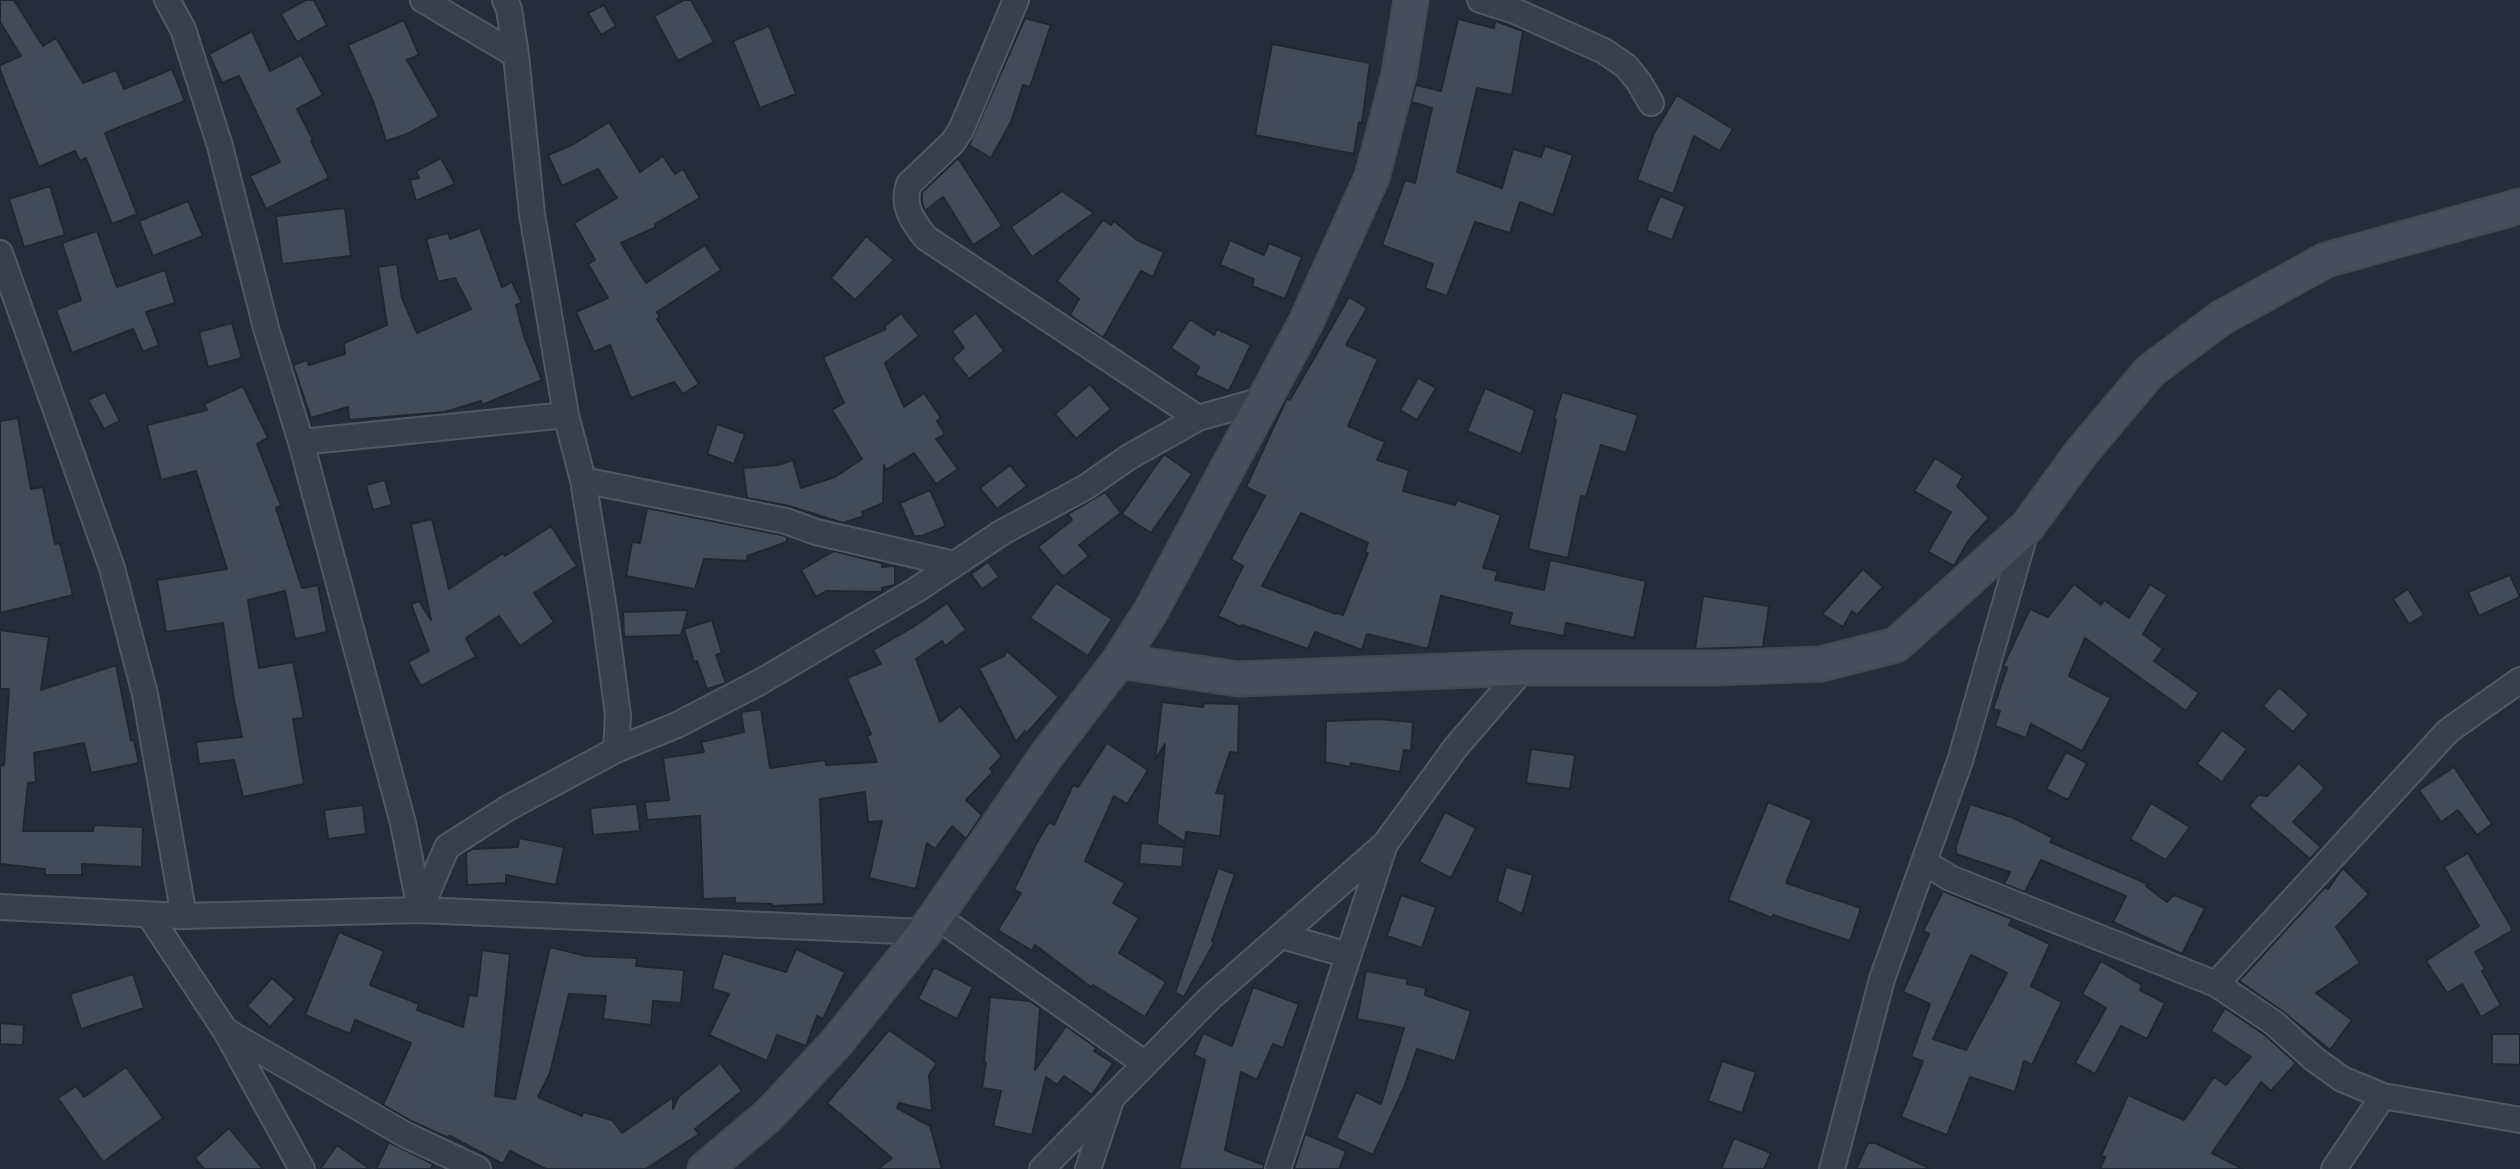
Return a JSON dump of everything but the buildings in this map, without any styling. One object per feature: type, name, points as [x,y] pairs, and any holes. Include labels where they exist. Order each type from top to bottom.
[{"type":"street","points":[[167,0],[183,29],[213,124],[266,328],[301,442],[403,823],[420,910]]},
{"type":"street","points":[[423,0],[516,55]]},
{"type":"street","points":[[505,0],[509,9],[516,55],[532,214],[566,415],[583,480],[602,596],[616,702],[616,750]]},
{"type":"street","points":[[1016,0],[961,130],[953,142],[909,184],[905,194],[911,218],[926,238],[1198,418]]},
{"type":"street","points":[[705,1169],[769,1115],[837,1042],[930,924],[1046,756],[1119,661],[1152,609],[1306,322],[1372,177],[1399,74],[1411,0]]},
{"type":"street","points":[[1480,0],[1516,10],[1604,51],[1626,66],[1651,103]]},
{"type":"street","points":[[1119,661],[1238,679],[1524,668],[1821,664],[1896,645],[2026,527],[2081,453],[2150,371],[2221,318],[2326,260],[2520,206]]},
{"type":"street","points":[[0,253],[112,568],[145,694],[184,916]]},
{"type":"street","points":[[420,910],[447,847],[508,807],[616,750],[677,725],[760,682],[871,614],[916,590],[1001,533],[1086,486],[1129,457],[1198,418],[1262,400]]},
{"type":"street","points":[[301,442],[566,415]]},
{"type":"street","points":[[583,480],[786,521],[816,533],[954,564]]},
{"type":"street","points":[[1832,1169],[1882,979],[1960,761],[2026,527]]},
{"type":"street","points":[[1042,1169],[1210,998],[1385,844],[1456,747],[1524,668]]},
{"type":"street","points":[[2216,984],[2448,731],[2520,680]]},
{"type":"street","points":[[1278,1169],[1385,844]]},
{"type":"street","points":[[1924,862],[1950,878],[2216,984],[2274,1023],[2314,1059],[2342,1079],[2383,1096],[2520,1121]]},
{"type":"street","points":[[0,907],[184,916],[420,910],[930,924],[1144,1063]]},
{"type":"street","points":[[149,915],[225,1030],[302,1169]]},
{"type":"street","points":[[1282,936],[1348,955]]},
{"type":"street","points":[[225,1030],[404,1134],[478,1169]]},
{"type":"street","points":[[1088,1169],[1113,1096]]},
{"type":"street","points":[[2334,1169],[2383,1096]]}]
